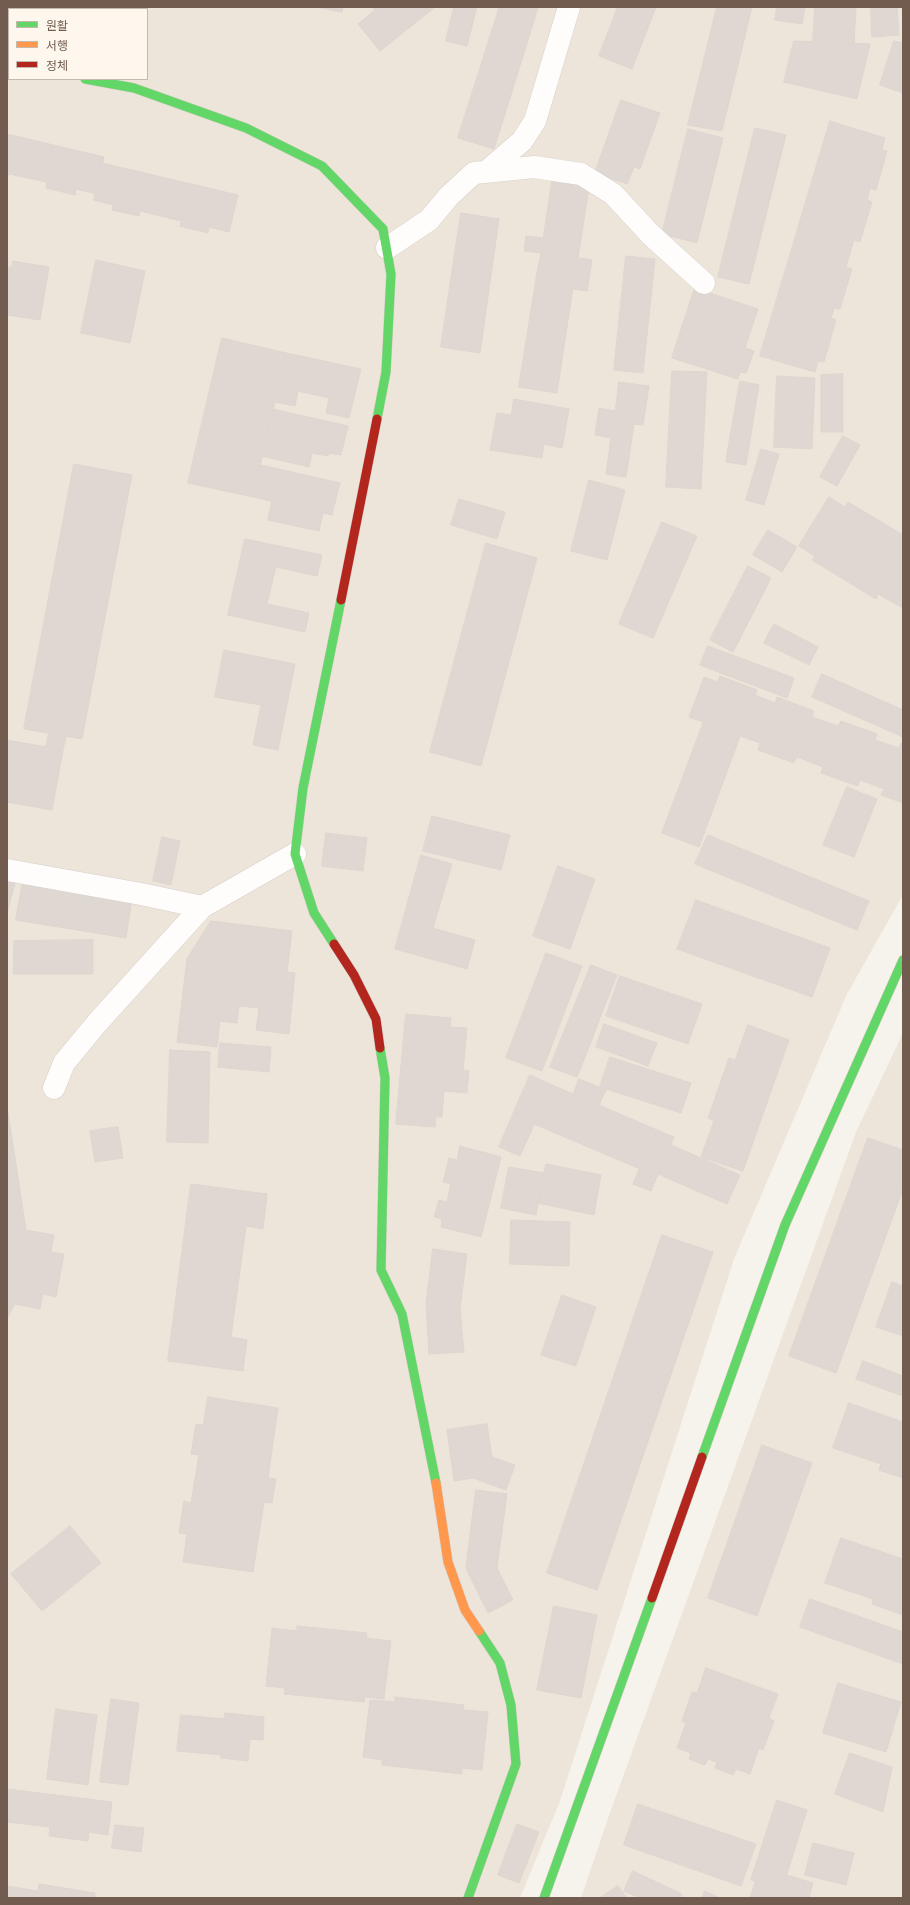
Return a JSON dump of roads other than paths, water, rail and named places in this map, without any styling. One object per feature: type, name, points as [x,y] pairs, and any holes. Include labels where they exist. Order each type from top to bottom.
[{"type":"street","points":[[486,172],[522,141],[535,121],[569,7]]},
{"type":"street","points":[[90,80],[134,88],[246,128],[322,166],[383,229],[387,248],[391,274],[386,372],[303,788],[295,854],[314,913],[354,975],[376,1019],[385,1078],[381,1270],[402,1314],[431,1453],[448,1562],[465,1610],[500,1663],[511,1705],[516,1764],[468,1898]]},
{"type":"street","points":[[387,248],[429,220],[449,196],[474,173],[534,167],[580,174],[613,194],[651,235],[704,282]]},
{"type":"street","points":[[54,1088],[64,1063],[68,1058],[97,1023],[202,907],[295,854]]},
{"type":"street","points":[[7,870],[141,894],[202,907]]},
{"type":"street","points":[[544,1898],[578,1807],[785,1225],[903,960]]}]
